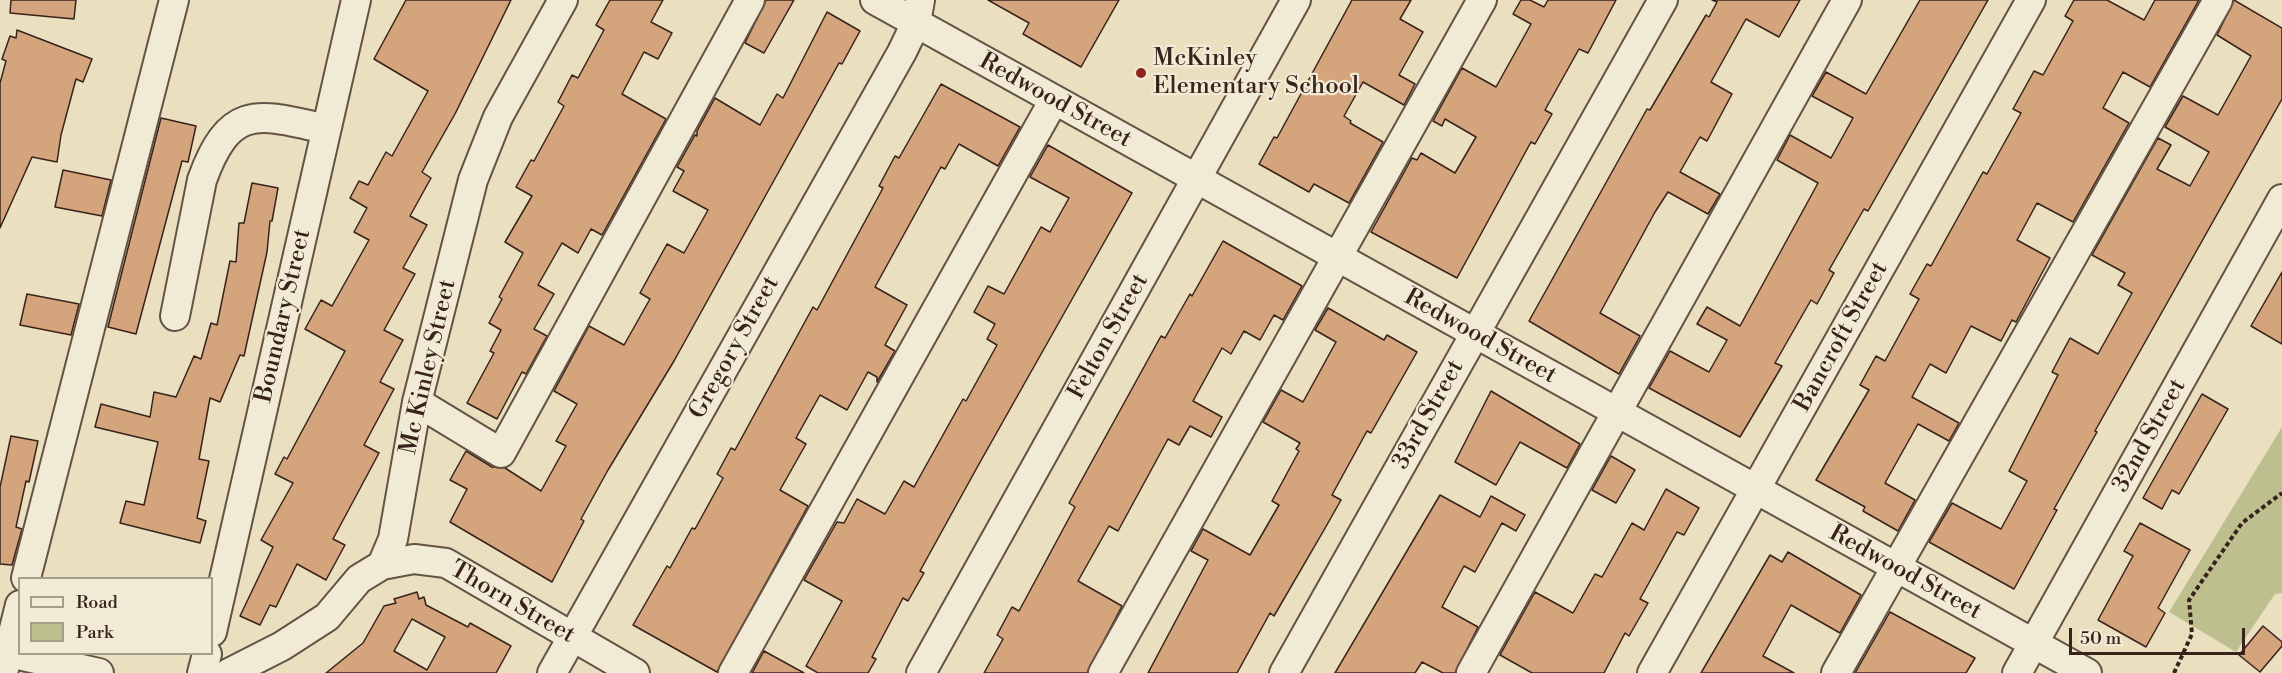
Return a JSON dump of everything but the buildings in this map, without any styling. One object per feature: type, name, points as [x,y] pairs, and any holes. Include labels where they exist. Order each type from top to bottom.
[{"type":"street","points":[[27,577],[174,0]]},
{"type":"street","name":"Boundary Street","points":[[213,628],[356,0]]},
{"type":"street","name":"Mc Kinley Street","points":[[382,565],[393,539],[417,402],[473,180],[498,117],[563,0]]},
{"type":"street","points":[[417,402],[501,453],[750,0]]},
{"type":"street","name":"Redwood Street","points":[[874,0],[918,12],[1054,100],[1196,181],[2087,673]]},
{"type":"street","name":"Felton Street","points":[[921,673],[1296,0]]},
{"type":"street","points":[[1102,673],[1482,0]]},
{"type":"street","name":"33rd Street","points":[[1284,673],[1663,0]]},
{"type":"street","points":[[1471,673],[1847,0]]},
{"type":"street","name":"Bancroft Street","points":[[1652,673],[2031,0]]},
{"type":"street","points":[[1836,673],[2218,0]]},
{"type":"street","name":"Gregory Street","points":[[552,673],[918,12]]},
{"type":"street","points":[[733,673],[1054,100]]},
{"type":"street","points":[[175,316],[202,180],[220,145],[230,132],[247,118],[256,116],[268,116],[326,129]]},
{"type":"street","name":"32nd Street","points":[[2018,673],[2282,199]]},
{"type":"street","name":"Thorn Street","points":[[382,565],[414,559],[446,563],[634,673]]},
{"type":"street","points":[[229,673],[282,646],[327,617],[359,579],[382,565]]},
{"type":"street","points":[[18,611],[3,659],[99,673]]},
{"type":"street","points":[[202,673],[207,655]]},
{"type":"path","points":[[2174,673],[2192,634],[2189,600],[2242,523],[2282,493]]},
{"type":"green space","points":[[2282,427],[2282,593],[2275,594],[2236,652],[2169,612]]},
{"type":"place","name":"McKinley Elementary School","points":[[1141,73]]}]
